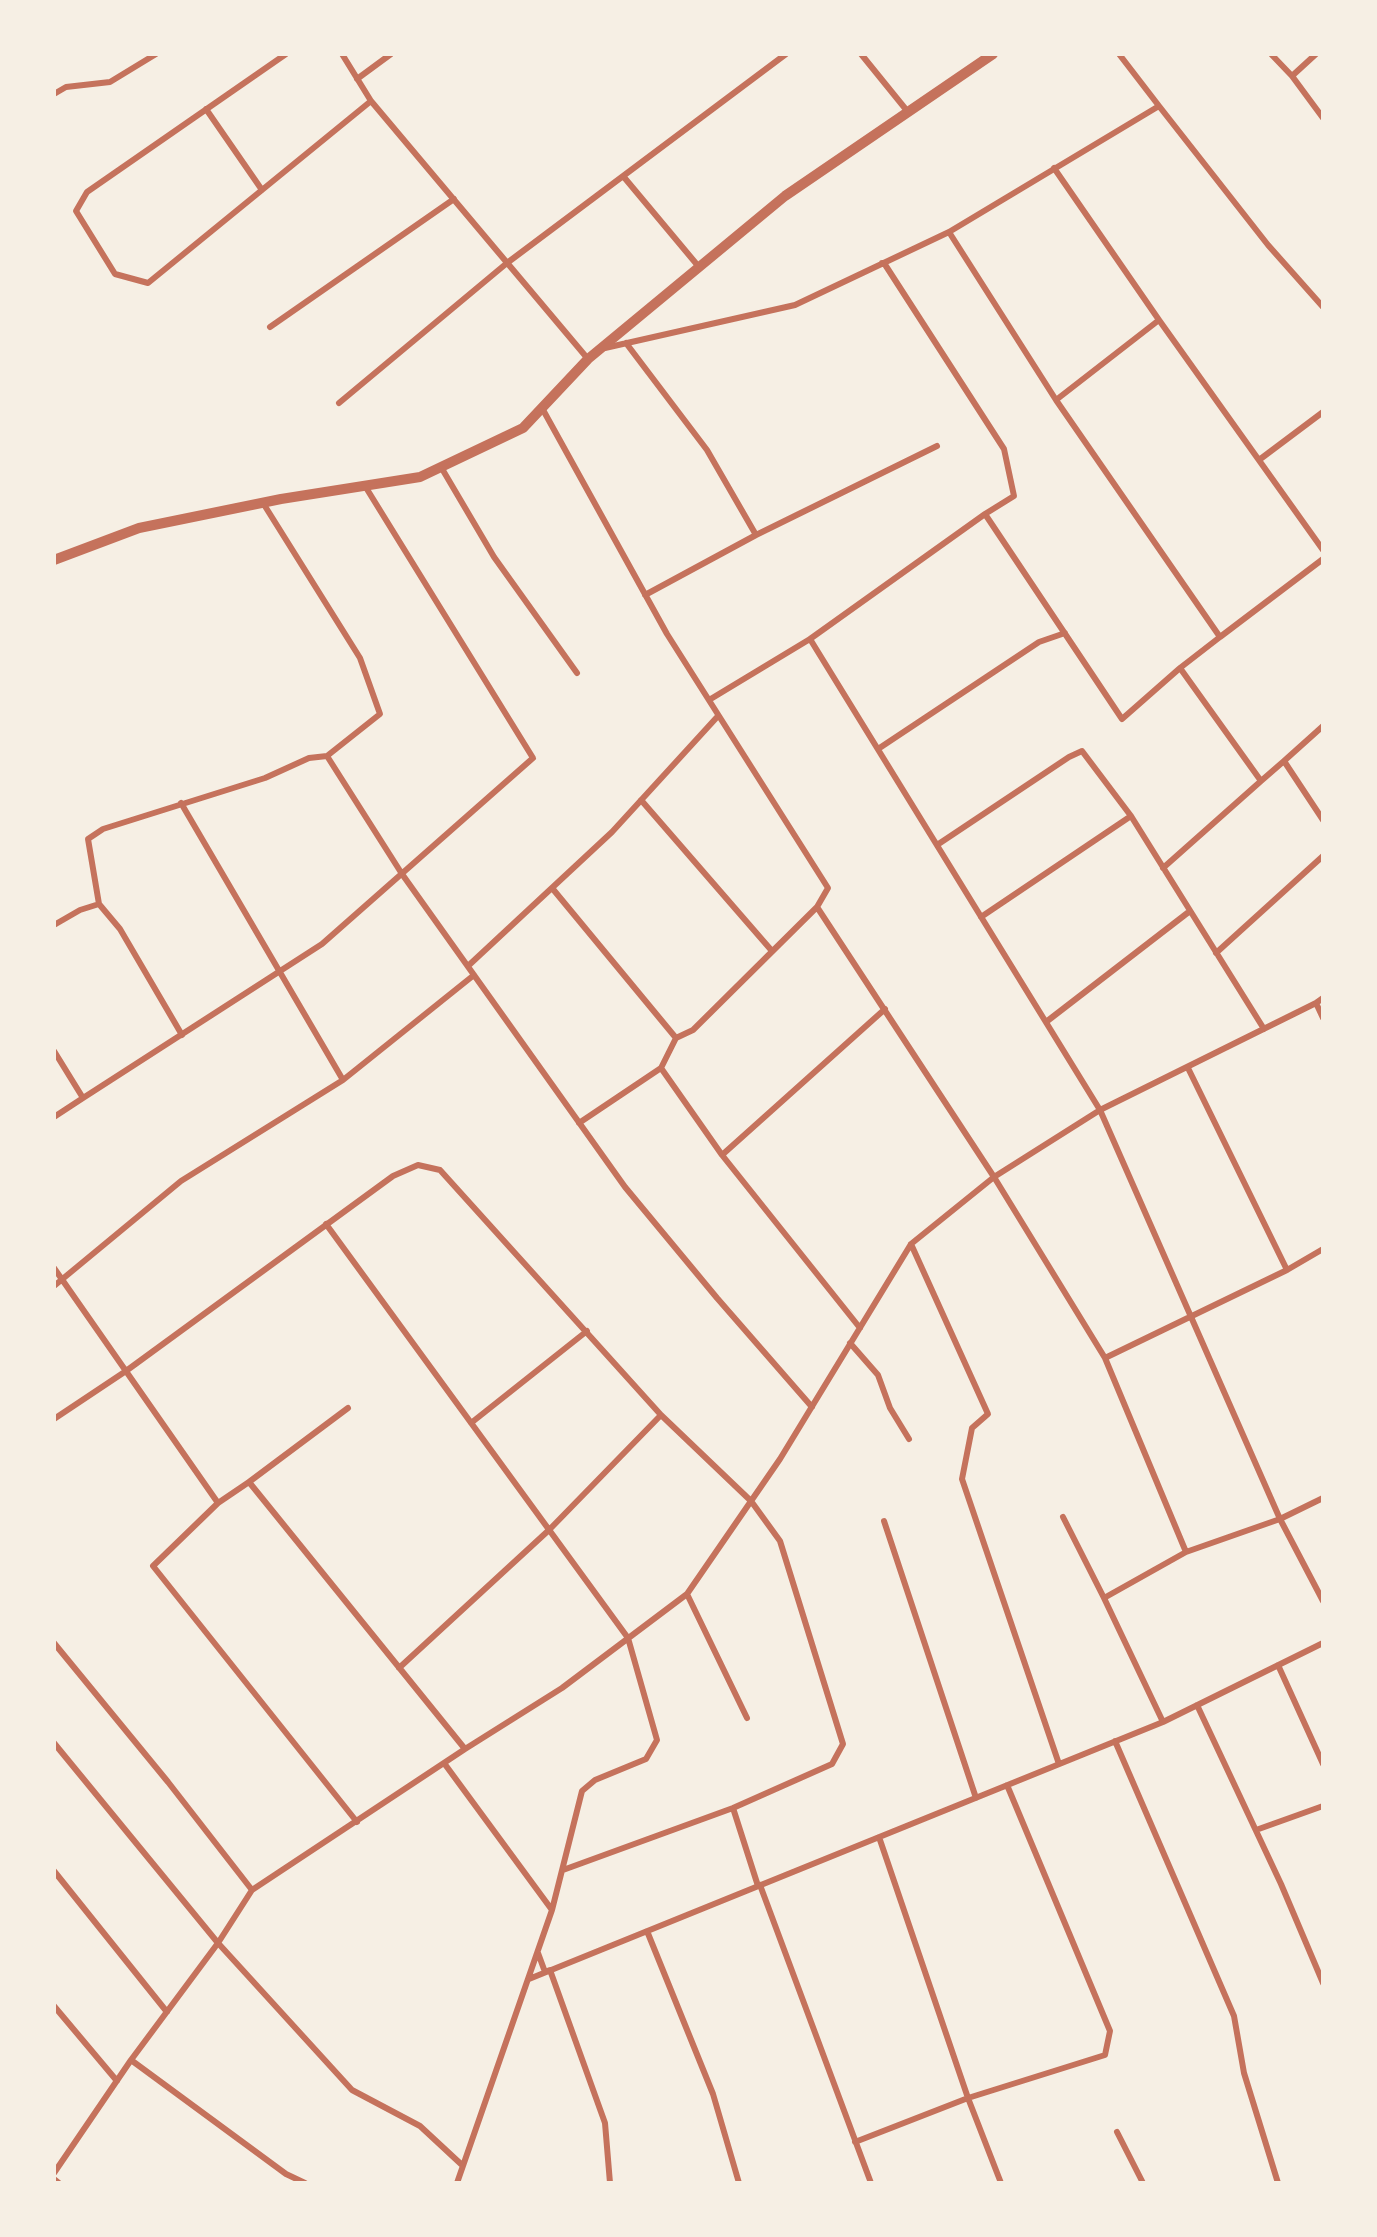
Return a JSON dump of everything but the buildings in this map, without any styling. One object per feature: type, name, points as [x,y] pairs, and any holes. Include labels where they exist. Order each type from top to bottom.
[{"type":"street","points":[[54,94],[66,87],[110,82],[156,54]]},
{"type":"street","points":[[286,54],[87,192],[76,211],[115,274],[148,283],[371,101]]},
{"type":"street","points":[[342,54],[371,101],[588,359]]},
{"type":"street","points":[[357,79],[391,54]]},
{"type":"street","points":[[339,403],[507,262],[786,54]]},
{"type":"street","points":[[861,54],[908,112]]},
{"type":"street","points":[[54,560],[139,528],[263,503],[420,477],[522,428],[588,359],[784,196],[993,54]]},
{"type":"street","points":[[1119,54],[1268,245],[1323,307]]},
{"type":"street","points":[[1271,54],[1292,76],[1323,118]]},
{"type":"street","points":[[1292,76],[1316,54]]},
{"type":"street","points":[[599,350],[795,305],[949,232],[1159,106]]},
{"type":"street","points":[[206,110],[262,190]]},
{"type":"street","points":[[1054,168],[1323,550]]},
{"type":"street","points":[[623,176],[699,267]]},
{"type":"street","points":[[270,327],[454,199]]},
{"type":"street","points":[[949,232],[1056,400],[1220,637]]},
{"type":"street","points":[[709,700],[810,639],[1014,496],[1004,449],[882,263]]},
{"type":"street","points":[[1056,400],[1159,320]]},
{"type":"street","points":[[626,343],[707,450],[756,535]]},
{"type":"street","points":[[542,408],[667,634],[828,888],[817,907],[693,1030],[676,1038],[661,1068],[579,1123]]},
{"type":"street","points":[[1259,460],[1323,412]]},
{"type":"street","points":[[645,595],[756,535],[937,446]]},
{"type":"street","points":[[441,467],[494,557],[577,673]]},
{"type":"street","points":[[54,1117],[322,944],[533,758],[365,486]]},
{"type":"street","points":[[182,1035],[120,929],[99,903],[88,839],[103,829],[265,778],[309,758],[327,756],[380,714],[360,658],[263,503]]},
{"type":"street","points":[[986,514],[1122,719],[1180,668],[1323,559]]},
{"type":"street","points":[[878,749],[1039,642],[1065,633]]},
{"type":"street","points":[[810,639],[1100,1110],[1280,1520],[1323,1601]]},
{"type":"street","points":[[1180,668],[1261,781]]},
{"type":"street","points":[[468,966],[612,832],[718,716]]},
{"type":"street","points":[[1163,868],[1323,726]]},
{"type":"street","points":[[937,845],[1069,757],[1082,751],[1131,816],[1264,1029]]},
{"type":"street","points":[[327,756],[402,874],[625,1187],[812,1407]]},
{"type":"street","points":[[1284,761],[1323,820]]},
{"type":"street","points":[[642,800],[772,951]]},
{"type":"street","points":[[181,803],[344,1080]]},
{"type":"street","points":[[981,916],[1131,816]]},
{"type":"street","points":[[1216,953],[1323,856]]},
{"type":"street","points":[[552,888],[676,1038]]},
{"type":"street","points":[[54,925],[80,910],[99,903]]},
{"type":"street","points":[[817,907],[994,1177],[1106,1358],[1186,1552]]},
{"type":"street","points":[[1046,1022],[1190,911]]},
{"type":"street","points":[[54,1286],[181,1181],[344,1080],[474,975]]},
{"type":"street","points":[[54,2173],[131,2060],[218,1942],[252,1890],[465,1749],[562,1688],[687,1594],[812,1407],[911,1244],[994,1177],[1100,1110],[1316,1004],[1323,998]]},
{"type":"street","points":[[1316,1004],[1323,1018]]},
{"type":"street","points":[[722,1155],[885,1010]]},
{"type":"street","points":[[54,1051],[83,1098]]},
{"type":"street","points":[[661,1068],[722,1155],[860,1328]]},
{"type":"street","points":[[1188,1068],[1287,1270]]},
{"type":"street","points":[[54,1419],[126,1371],[393,1176],[418,1166],[440,1170],[662,1415],[751,1501],[780,1541],[843,1744],[832,1764],[733,1808],[562,1870]]},
{"type":"street","points":[[326,1224],[628,1638],[657,1740],[646,1759],[595,1780],[582,1791],[552,1910],[457,2183]]},
{"type":"street","points":[[911,1244],[988,1414],[972,1428],[962,1479],[1059,1764]]},
{"type":"street","points":[[1106,1358],[1287,1270],[1323,1249]]},
{"type":"street","points":[[54,1268],[218,1503]]},
{"type":"street","points":[[471,1423],[587,1331]]},
{"type":"street","points":[[850,1343],[878,1374],[890,1408],[909,1439]]},
{"type":"street","points":[[348,1408],[218,1503],[153,1566],[357,1822]]},
{"type":"street","points":[[399,1668],[549,1530],[662,1415]]},
{"type":"street","points":[[249,1482],[465,1749]]},
{"type":"street","points":[[1104,1598],[1186,1552],[1280,1520],[1323,1498]]},
{"type":"street","points":[[1063,1516],[1163,1722]]},
{"type":"street","points":[[884,1521],[976,1797]]},
{"type":"street","points":[[687,1594],[747,1718]]},
{"type":"street","points":[[54,1643],[168,1782],[252,1890]]},
{"type":"street","points":[[529,1979],[1163,1722],[1323,1643]]},
{"type":"street","points":[[1278,1665],[1323,1764]]},
{"type":"street","points":[[1197,1705],[1256,1830],[1323,1983]]},
{"type":"street","points":[[1115,1741],[1234,2016],[1244,2073],[1278,2183]]},
{"type":"street","points":[[54,1743],[218,1942],[352,2090],[420,2126],[462,2165]]},
{"type":"street","points":[[444,1763],[552,1910]]},
{"type":"street","points":[[855,2142],[968,2098],[1105,2055],[1110,2031],[1007,1785]]},
{"type":"street","points":[[1256,1830],[1323,1806]]},
{"type":"street","points":[[733,1808],[758,1886],[760,1885],[872,2183]]},
{"type":"street","points":[[879,1837],[968,2098],[1001,2183]]},
{"type":"street","points":[[54,1871],[167,2012]]},
{"type":"street","points":[[647,1930],[713,2094],[740,2183]]},
{"type":"street","points":[[538,1952],[545,1972],[550,1970]]},
{"type":"street","points":[[550,1970],[605,2122],[610,2183]]},
{"type":"street","points":[[54,2006],[117,2081]]},
{"type":"street","points":[[131,2060],[286,2174],[305,2183]]},
{"type":"street","points":[[1117,2132],[1143,2183]]},
{"type":"street","points":[[54,2180],[59,2183]]}]
